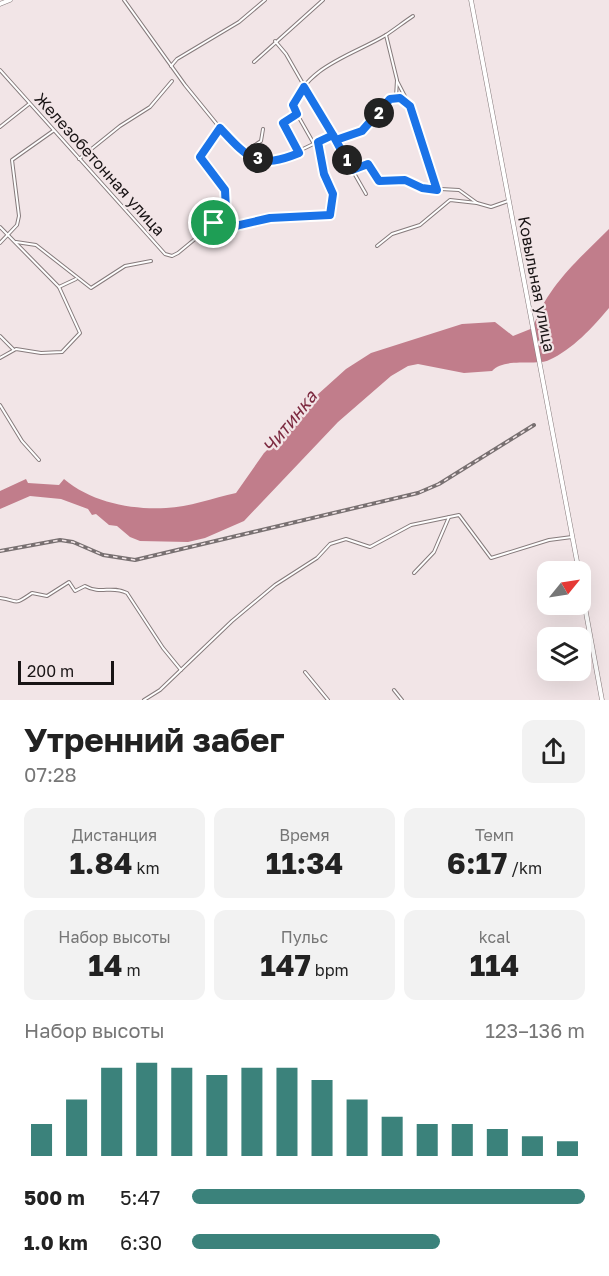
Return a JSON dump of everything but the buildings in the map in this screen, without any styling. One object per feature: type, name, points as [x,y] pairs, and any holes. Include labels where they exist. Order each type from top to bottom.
[{"type":"main road","points":[[0,4],[10,0]]},
{"type":"main road","name":"Ковыльная улица","points":[[471,0],[577,561]]},
{"type":"main road","points":[[586,615],[602,700]]},
{"type":"street","points":[[124,0],[171,66],[243,153],[274,163],[333,135]]},
{"type":"street","points":[[171,66],[177,59],[239,22],[265,0]]},
{"type":"street","points":[[254,62],[323,0]]},
{"type":"street","points":[[314,144],[293,105],[304,87],[324,67],[386,35],[412,16]]},
{"type":"street","points":[[386,35],[397,80],[410,106],[437,190]]},
{"type":"street","points":[[275,41],[336,140],[366,195]]},
{"type":"street","name":"Железобетонная улица","points":[[0,70],[165,254],[172,256],[214,223],[226,210],[225,190],[200,157],[220,128]]},
{"type":"street","points":[[396,97],[397,80]]},
{"type":"street","points":[[79,159],[120,126],[150,107],[172,81]]},
{"type":"street","points":[[396,97],[410,106]]},
{"type":"street","points":[[336,140],[362,131],[376,117],[385,103],[396,97]]},
{"type":"street","points":[[0,127],[29,104]]},
{"type":"street","points":[[297,114],[283,123],[299,153]]},
{"type":"street","points":[[243,153],[261,141],[263,129]]},
{"type":"street","points":[[0,243],[17,225],[20,212],[12,160],[54,131]]},
{"type":"street","points":[[214,223],[231,227],[270,218],[330,215],[333,194],[324,174],[318,142]]},
{"type":"street","points":[[352,170],[368,164],[379,181],[405,180],[422,188],[459,190],[477,203]]},
{"type":"street","points":[[377,246],[392,234],[420,225],[450,200],[491,207],[509,201]]},
{"type":"street","points":[[0,227],[59,287],[80,333],[64,351],[59,353],[13,349],[0,358]]},
{"type":"street","points":[[16,242],[36,245],[76,279],[93,288],[117,270],[151,261]]},
{"type":"street","points":[[59,287],[76,279]]},
{"type":"street","points":[[0,336],[13,349]]},
{"type":"street","points":[[1,407],[22,441],[39,460]]},
{"type":"street","points":[[144,700],[160,690],[250,606],[317,558],[330,544],[341,539],[370,547],[411,525],[449,517],[463,517],[491,558],[549,540],[572,537]]},
{"type":"street","points":[[414,573],[434,552],[449,517]]},
{"type":"street","points":[[0,598],[12,603],[21,601],[32,592],[47,596],[69,582],[75,591],[85,586],[96,592],[118,588],[127,593],[163,648],[181,670]]},
{"type":"street","points":[[305,672],[328,700]]},
{"type":"street","points":[[394,690],[402,700]]},
{"type":"shaded area","name":"Читинка","points":[[609,229],[609,308],[574,344],[558,356],[544,362],[504,364],[492,371],[464,373],[418,364],[408,366],[391,376],[338,422],[244,521],[205,538],[188,542],[140,541],[130,537],[117,526],[109,525],[96,514],[92,515],[88,509],[61,499],[30,496],[0,509],[0,491],[26,479],[28,483],[59,485],[64,479],[86,494],[112,503],[139,508],[175,507],[236,493],[264,453],[292,426],[316,396],[346,369],[371,353],[462,324],[495,322],[513,336],[533,328],[546,299],[555,287]]},
{"type":"railway","points":[[0,551],[60,540],[73,542],[103,555],[135,560],[418,493],[439,484],[534,425]]},
{"type":"route","points":[[214,223],[223,216],[226,210],[225,190],[200,157],[220,128],[246,155],[274,163],[299,153],[283,123],[297,114],[292,107],[304,87],[336,140],[362,131],[390,99],[400,98],[410,106],[437,190],[422,188],[405,180],[379,181],[368,164],[352,170],[333,135],[318,142],[323,160],[323,171],[333,194],[330,215],[270,218],[231,227],[214,223]]}]
